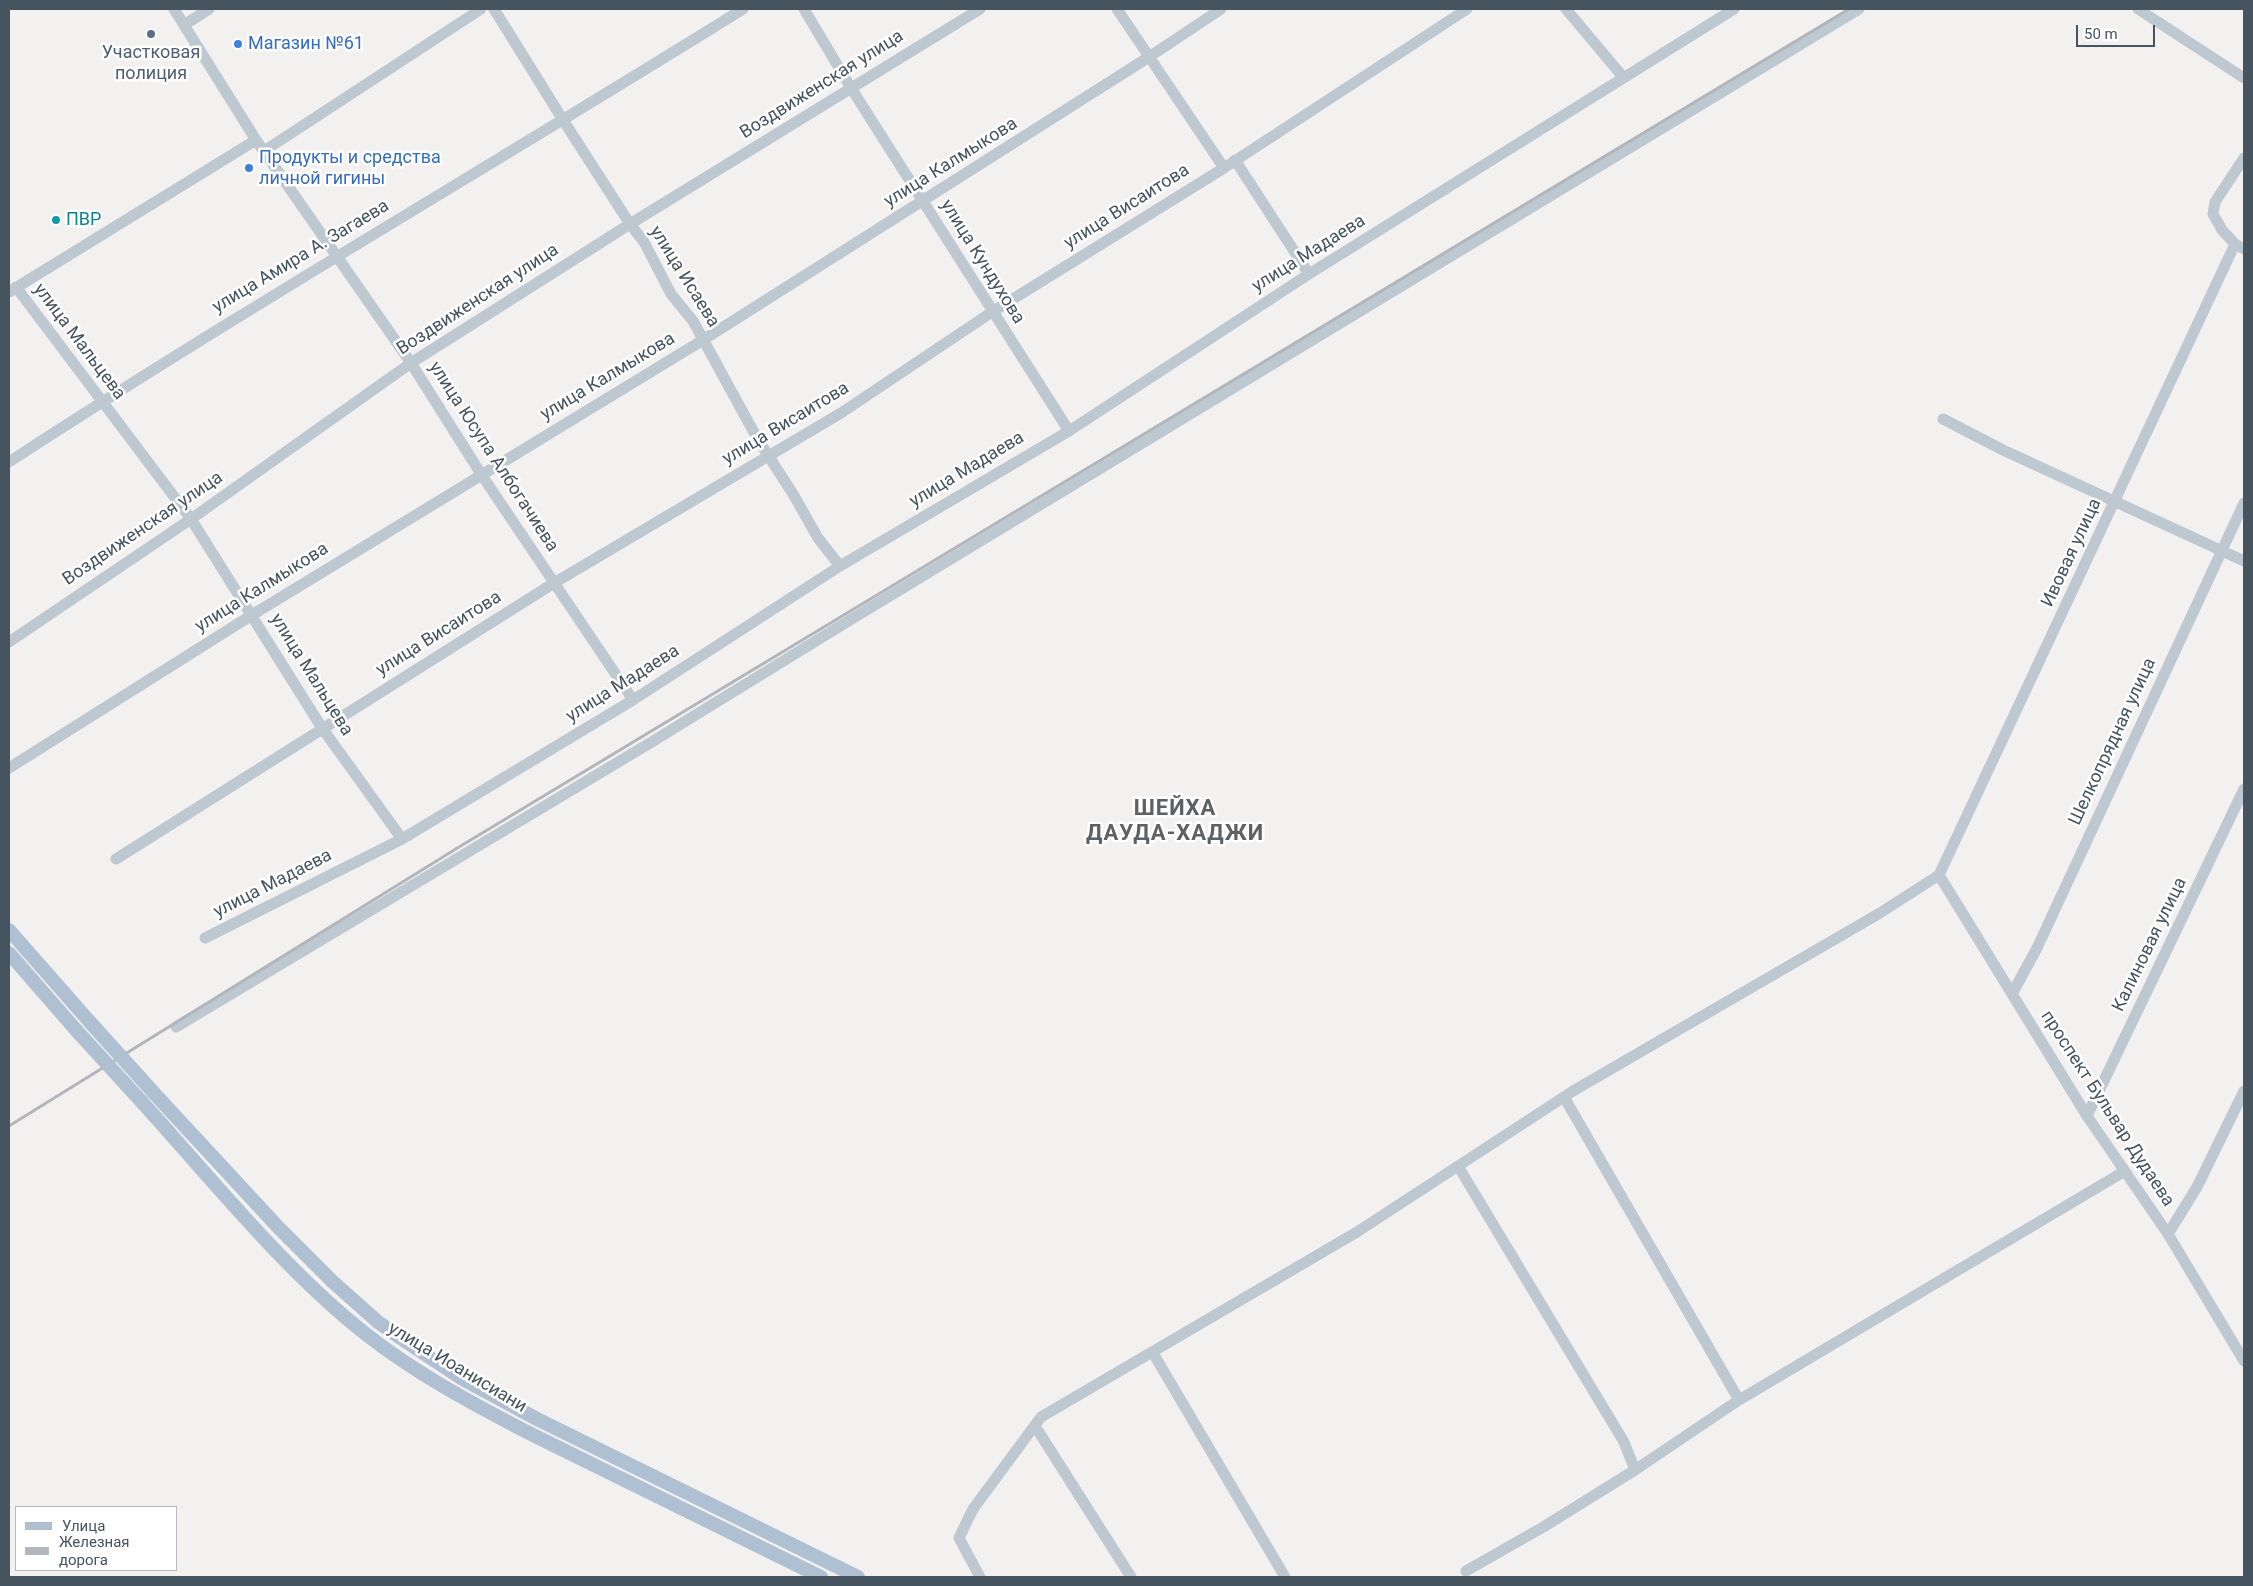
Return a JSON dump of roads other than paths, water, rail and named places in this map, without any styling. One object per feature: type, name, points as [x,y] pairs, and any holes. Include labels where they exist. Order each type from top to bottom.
[{"type":"main road","points":[[9,930],[153,1092],[278,1227],[333,1282],[378,1322],[461,1378],[537,1419],[858,1577]]},
{"type":"main road","name":"улица Иоанисиани","points":[[9,953],[140,1101],[306,1280],[366,1334],[407,1364],[529,1434],[820,1577]]},
{"type":"street","name":"улица Юсупа Албогачиева","points":[[174,9],[256,140],[410,363],[481,474],[633,700]]},
{"type":"street","points":[[184,25],[209,9]]},
{"type":"street","points":[[264,151],[481,9]]},
{"type":"street","name":"улица Исаева","points":[[494,9],[563,120],[630,224],[644,242],[671,294],[693,321],[752,429],[769,454],[818,538],[840,566]]},
{"type":"street","name":"улица Амира А. Загаева","points":[[9,462],[102,401],[335,256],[563,120],[743,9]]},
{"type":"street","name":"улица Кундухова","points":[[804,9],[851,88],[1069,431]]},
{"type":"street","name":"Воздвиженская улица","points":[[9,642],[191,518],[410,363],[630,224],[980,9]]},
{"type":"street","points":[[1117,9],[1224,168]]},
{"type":"street","name":"улица Калмыкова","points":[[9,768],[252,615],[703,340],[923,202],[1221,9]]},
{"type":"street","name":"улица Висаитова","points":[[116,859],[554,584],[769,454],[841,413],[992,312],[1224,168],[1467,9]]},
{"type":"street","points":[[1566,9],[1623,78]]},
{"type":"street","name":"улица Мадаева","points":[[205,938],[402,839],[633,700],[840,566],[1069,431],[1309,274],[1734,9]]},
{"type":"street","points":[[176,1027],[650,744],[844,622],[1860,9]]},
{"type":"street","points":[[2138,9],[2244,78]]},
{"type":"street","points":[[2152,19],[2158,9]]},
{"type":"street","points":[[12,290],[256,140]]},
{"type":"street","points":[[2240,247],[2222,230],[2213,214],[2215,202],[2244,158]]},
{"type":"street","points":[[1234,160],[1309,274]]},
{"type":"street","name":"Ивовая улица","points":[[1939,876],[2116,501],[2240,247]]},
{"type":"street","name":"улица Мальцева","points":[[12,290],[102,401],[191,518],[322,728],[402,839]]},
{"type":"street","points":[[1943,419],[2003,450],[2244,561]]},
{"type":"street","name":"Шелкопрядная улица","points":[[2012,994],[2037,948],[2244,503]]},
{"type":"street","name":"Калиновая улица","points":[[2087,1116],[2244,789]]},
{"type":"street","points":[[980,1577],[959,1538],[973,1509],[1041,1417],[1348,1237],[1564,1097],[1880,913],[1939,876]]},
{"type":"street","name":"проспект Бульвар Дудаева","points":[[1939,876],[2087,1116],[2168,1234],[2244,1361]]},
{"type":"street","points":[[2168,1234],[2197,1188],[2244,1091]]},
{"type":"street","points":[[1564,1097],[1739,1400]]},
{"type":"street","points":[[1458,1166],[1624,1442],[1635,1470]]},
{"type":"street","points":[[1466,1571],[1545,1526],[1635,1470],[1739,1400],[2125,1171]]},
{"type":"street","points":[[1152,1353],[1285,1577]]},
{"type":"street","points":[[1035,1426],[1131,1577]]},
{"type":"railway","points":[[9,1126],[459,847],[1849,9]]},
{"type":"place","name":"Участковая полиция","points":[[151,34]]},
{"type":"place","name":"Магазин №61","points":[[238,44]]},
{"type":"place","name":"Продукты и средства личной гигины","points":[[249,168]]},
{"type":"place","name":"ПВР","points":[[56,220]]},
{"type":"district","name":"ШЕЙХА ДАУДА-ХАДЖИ","points":[[1175,822]]}]
